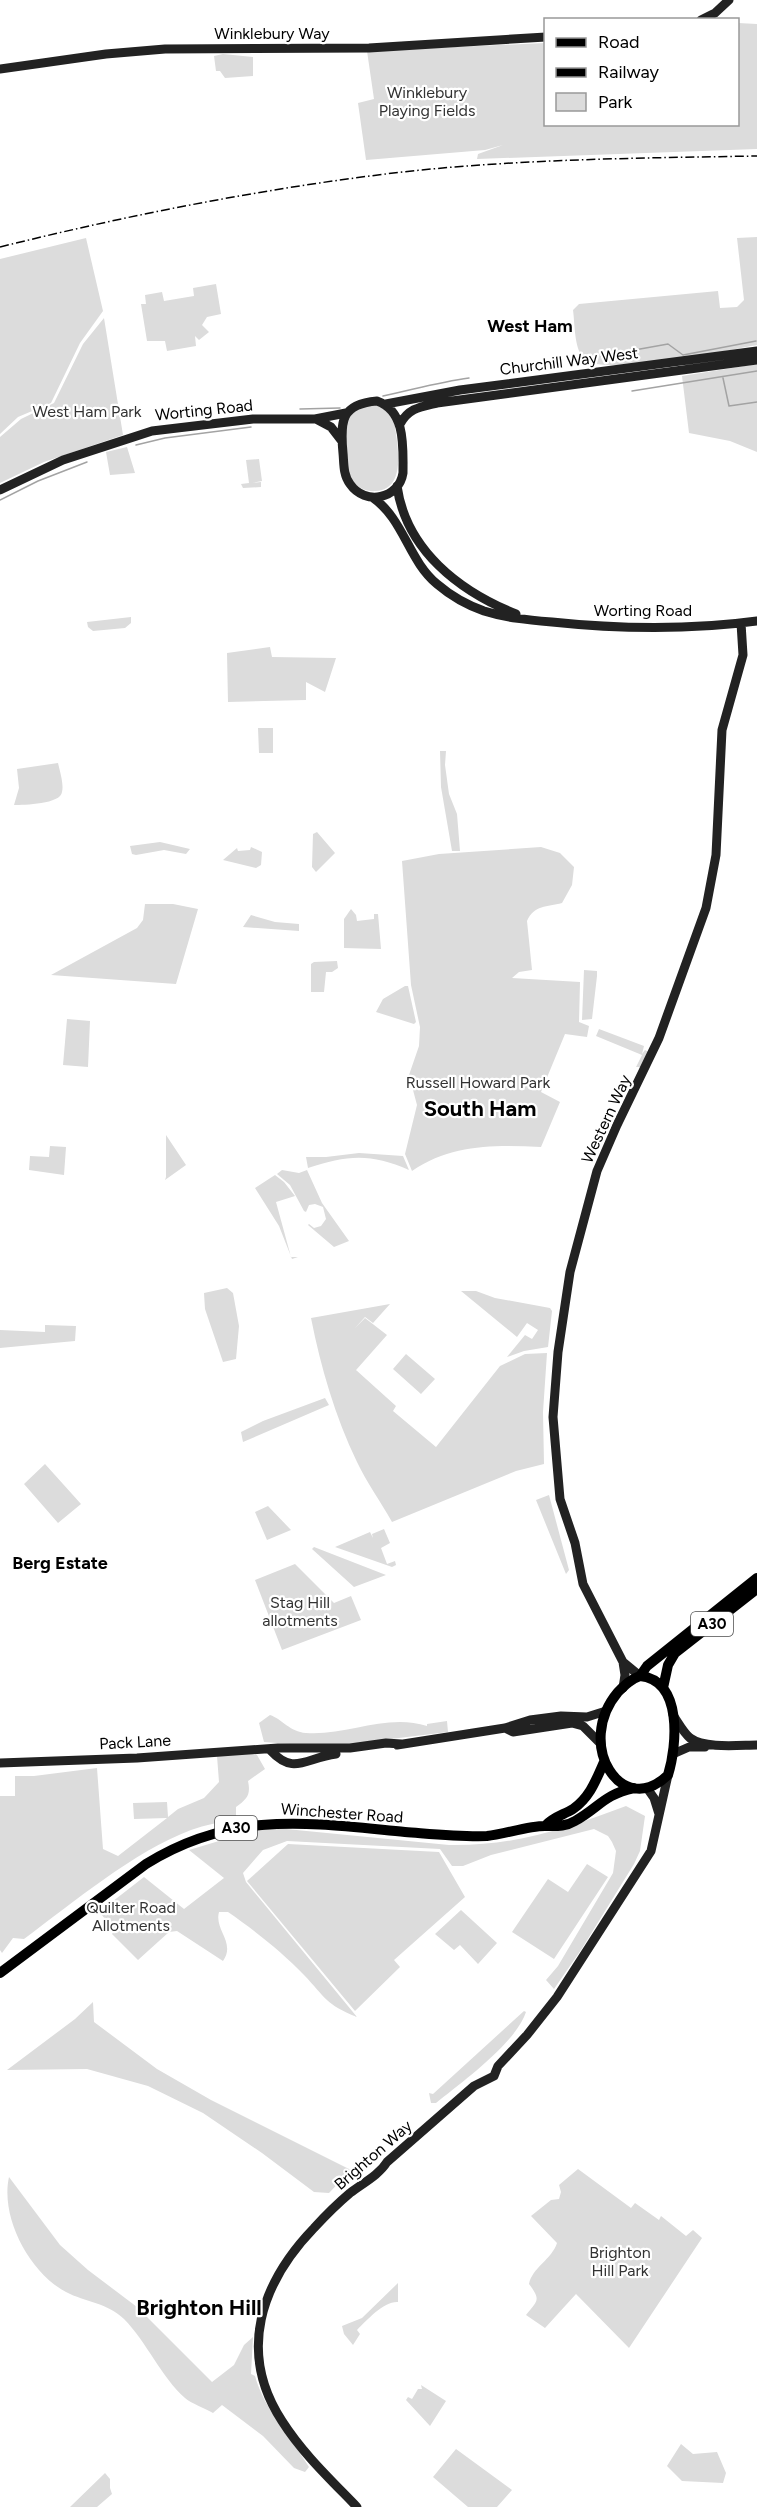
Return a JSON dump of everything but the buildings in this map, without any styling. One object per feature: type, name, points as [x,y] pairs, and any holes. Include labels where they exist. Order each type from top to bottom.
[{"type":"main road","name":"A30","points":[[604,1762],[600,1743],[602,1723],[606,1711],[623,1688],[640,1676],[647,1666],[700,1622],[757,1578]]},
{"type":"main road","name":"A30","points":[[663,1688],[668,1665],[675,1653],[757,1589]]},
{"type":"main road","points":[[640,1676],[653,1678],[663,1688],[673,1715],[675,1733],[668,1775],[654,1786],[647,1788]]},
{"type":"main road","points":[[604,1762],[614,1777],[634,1788]]},
{"type":"main road","name":"Winchester Road","points":[[545,1826],[551,1819],[570,1811],[585,1798],[604,1762]]},
{"type":"main road","name":"A30","points":[[634,1788],[647,1788]]},
{"type":"main road","name":"Winchester Road","points":[[0,1972],[162,1854],[191,1841],[228,1829],[284,1822],[426,1834],[485,1836],[545,1826],[555,1828],[567,1825],[576,1821],[605,1798],[634,1788]]},
{"type":"street","points":[[705,18],[715,13],[729,0]]},
{"type":"street","name":"Winklebury Way","points":[[0,69],[106,54],[165,49],[378,47],[544,37]]},
{"type":"street","name":"Churchill Way West","points":[[386,404],[460,390],[757,351]]},
{"type":"street","name":"Churchill Way West","points":[[400,424],[410,410],[437,403],[757,360]]},
{"type":"street","points":[[369,402],[386,404],[397,415],[400,424],[403,473],[397,486],[385,496],[372,497],[356,491],[348,482],[345,475],[342,440],[342,421],[346,413],[356,405],[369,402]]},
{"type":"street","name":"Worting Road","points":[[0,490],[63,460],[152,431],[242,420],[315,419],[346,413]]},
{"type":"street","points":[[315,419],[331,427],[342,440]]},
{"type":"street","name":"Worting Road","points":[[397,486],[405,518],[423,549],[439,566],[462,586],[529,620]]},
{"type":"street","name":"Worting Road","points":[[372,497],[392,514],[413,553],[436,583],[461,601],[482,610],[513,619],[614,626],[757,621]]},
{"type":"street","name":"Western Way","points":[[623,1688],[625,1675],[623,1662],[583,1584],[575,1544],[560,1499],[554,1439],[558,1352],[570,1272],[597,1171],[659,1038],[706,908],[716,855],[722,730],[742,655],[741,623]]},
{"type":"street","name":"Western Way","points":[[623,1662],[640,1676]]},
{"type":"street","points":[[270,1750],[281,1761],[291,1765],[322,1756],[509,1730],[528,1723],[561,1716],[587,1717],[606,1711]]},
{"type":"street","points":[[673,1715],[689,1737],[716,1745],[757,1745]]},
{"type":"street","points":[[509,1730],[528,1723],[565,1722],[584,1726],[600,1743]]},
{"type":"street","points":[[281,1761],[287,1749],[401,1744]]},
{"type":"street","points":[[673,1754],[689,1747],[716,1745]]},
{"type":"street","name":"Pack Lane","points":[[0,1763],[287,1749]]},
{"type":"street","name":"Brighton Way","points":[[357,2507],[296,2440],[281,2420],[266,2389],[259,2356],[259,2329],[271,2287],[286,2261],[319,2222],[350,2193],[381,2172],[387,2162],[463,2095],[481,2081],[494,2076],[498,2066],[527,2035],[569,1979],[640,1872],[653,1845],[668,1775]]},
{"type":"street","points":[[647,1788],[654,1798],[659,1814]]},
{"type":"green space","name":"Winklebury Playing Fields","points":[[739,23],[757,24],[757,149],[477,159],[478,154],[503,145],[485,150],[366,160],[358,103],[374,99],[367,51],[544,43],[544,126],[739,126]]},
{"type":"green space","points":[[223,54],[253,57],[253,76],[225,78],[220,71],[216,71],[214,56]]},
{"type":"green space","points":[[757,237],[757,345],[639,364],[595,364],[581,355],[578,349],[573,310],[579,304],[718,291],[720,308],[737,307],[744,300],[737,238]]},
{"type":"green space","points":[[86,238],[103,311],[80,343],[51,403],[18,417],[0,434],[0,259]]},
{"type":"green space","points":[[216,284],[221,314],[207,317],[202,325],[209,332],[199,340],[195,336],[196,346],[167,351],[165,341],[147,341],[141,304],[146,304],[145,295],[162,292],[164,301],[194,296],[193,288]]},
{"type":"green space","name":"West Ham Park","points":[[104,318],[123,435],[44,462],[0,483],[0,437],[21,419],[54,403],[83,344]]},
{"type":"green space","points":[[757,364],[757,452],[730,441],[689,433],[682,376]]},
{"type":"green space","points":[[368,404],[382,406],[394,419],[398,450],[397,473],[393,482],[386,488],[376,491],[362,489],[352,480],[346,448],[345,428],[348,416]]},
{"type":"green space","points":[[127,447],[135,473],[110,475],[106,452]]},
{"type":"green space","points":[[259,459],[262,481],[252,483],[261,482],[261,487],[243,488],[241,484],[249,483],[246,460]]},
{"type":"green space","points":[[131,617],[131,623],[125,628],[93,631],[88,627],[87,622]]},
{"type":"green space","points":[[270,647],[272,657],[336,658],[325,692],[306,682],[306,700],[228,702],[227,653]]},
{"type":"green space","points":[[258,728],[273,728],[273,753],[259,753]]},
{"type":"green space","points":[[440,751],[446,751],[445,765],[449,794],[457,814],[460,851],[452,851],[441,787]]},
{"type":"green space","points":[[58,763],[63,785],[60,796],[41,803],[14,805],[19,788],[17,769]]},
{"type":"green space","points":[[317,832],[335,853],[316,872],[312,867],[313,834]]},
{"type":"green space","points":[[160,842],[190,849],[186,854],[164,850],[132,854],[130,846]]},
{"type":"green space","points":[[251,847],[262,852],[261,865],[256,868],[223,860],[237,848],[238,851],[250,850]]},
{"type":"green space","name":"Russell Howard Park","points":[[541,847],[560,853],[574,867],[572,885],[562,903],[537,909],[530,916],[527,921],[532,970],[519,972],[512,978],[580,982],[579,1022],[589,1026],[587,1037],[565,1034],[541,1092],[560,1102],[541,1147],[474,1148],[442,1156],[412,1171],[405,1154],[417,1105],[409,1075],[419,1046],[420,1027],[411,985],[402,861],[439,854]]},
{"type":"green space","points":[[145,904],[173,904],[198,909],[176,984],[51,975],[137,928],[143,920]]},
{"type":"green space","points":[[351,909],[357,921],[374,919],[374,914],[378,914],[381,949],[344,948],[344,919]]},
{"type":"green space","points":[[251,915],[275,922],[299,924],[299,931],[243,927]]},
{"type":"green space","points":[[337,961],[338,968],[332,972],[326,972],[324,992],[311,992],[311,964]]},
{"type":"green space","points":[[584,970],[597,971],[597,976],[592,1019],[582,1020]]},
{"type":"green space","points":[[408,986],[416,1022],[414,1024],[376,1012],[383,999]]},
{"type":"green space","points":[[67,1019],[90,1021],[88,1067],[63,1065]]},
{"type":"green space","points":[[599,1029],[644,1046],[642,1054],[645,1050],[649,1052],[644,1067],[636,1067],[642,1055],[596,1036]]},
{"type":"green space","points":[[166,1135],[186,1165],[165,1180],[166,1177]]},
{"type":"green space","points":[[50,1146],[66,1147],[64,1175],[29,1170],[30,1156],[49,1157]]},
{"type":"green space","points":[[359,1153],[403,1156],[409,1170],[371,1158],[347,1158],[308,1168],[306,1157]]},
{"type":"green space","points":[[282,1170],[299,1173],[307,1170],[322,1203],[349,1241],[334,1247],[308,1225],[314,1228],[321,1226],[326,1219],[323,1207],[315,1204],[309,1205],[306,1212],[304,1211],[290,1185],[277,1174]]},
{"type":"green space","points":[[275,1175],[295,1196],[276,1202],[291,1255],[279,1226],[255,1188]]},
{"type":"green space","points":[[227,1288],[233,1293],[239,1326],[236,1359],[223,1362],[205,1309],[204,1293]]},
{"type":"green space","points":[[461,1291],[476,1291],[495,1298],[550,1308],[552,1311],[548,1347],[524,1351],[507,1357],[525,1335],[532,1339],[538,1330],[527,1323],[517,1337]]},
{"type":"green space","points":[[390,1304],[373,1323],[365,1317],[355,1328],[365,1318],[387,1335],[356,1370],[396,1406],[393,1411],[436,1447],[500,1366],[525,1354],[547,1353],[543,1412],[544,1464],[516,1471],[392,1522],[349,1445],[324,1373],[311,1318]]},
{"type":"green space","points":[[45,1325],[76,1326],[75,1341],[0,1348],[0,1330],[45,1332]]},
{"type":"green space","points":[[406,1354],[435,1379],[421,1394],[393,1369]]},
{"type":"green space","points":[[325,1398],[329,1405],[243,1442],[241,1432],[263,1421]]},
{"type":"green space","points":[[45,1464],[81,1504],[58,1523],[24,1484]]},
{"type":"green space","points":[[549,1495],[569,1570],[566,1574],[536,1500]]},
{"type":"green space","points":[[268,1506],[291,1530],[267,1540],[255,1512]]},
{"type":"green space","points":[[384,1529],[390,1543],[381,1548],[387,1564],[395,1561],[396,1565],[392,1567],[335,1547],[370,1532],[373,1538],[372,1534]]},
{"type":"green space","points":[[314,1547],[386,1575],[354,1587],[312,1549]]},
{"type":"green space","name":"Stag Hill allotments","points":[[295,1564],[334,1603],[351,1596],[361,1620],[282,1650],[255,1580]]},
{"type":"green space","points":[[270,1715],[295,1730],[306,1733],[321,1733],[382,1723],[412,1723],[427,1726],[427,1724],[447,1721],[448,1732],[350,1744],[303,1745],[264,1742],[259,1723]]},
{"type":"green space","points":[[247,1753],[257,1755],[265,1769],[248,1781],[249,1790],[245,1799],[236,1807],[236,1819],[191,1830],[147,1851],[104,1879],[24,1939],[13,1938],[2,1953],[0,1950],[0,1796],[15,1796],[15,1776],[34,1776],[97,1768],[103,1849],[118,1856],[167,1818],[134,1819],[133,1803],[167,1802],[168,1817],[178,1809],[204,1798],[219,1782],[217,1756]]},
{"type":"green space","name":"Quilter Road Allotments","points":[[626,1806],[645,1816],[640,1851],[581,1950],[554,1989],[546,1980],[558,1966],[613,1873],[616,1851],[608,1836],[594,1829],[491,1855],[463,1866],[452,1866],[440,1849],[287,1841],[263,1850],[243,1873],[246,1882],[357,2017],[332,2004],[286,1958],[228,1912],[219,1912],[218,1918],[227,1948],[223,1961],[177,1931],[169,1932],[138,1960],[112,1934],[115,1930],[99,1912],[144,1877],[184,1909],[224,1878],[189,1850],[249,1832],[276,1828],[449,1845],[473,1845],[518,1839],[560,1829]]},
{"type":"green space","points":[[288,1844],[439,1852],[465,1897],[394,1960],[400,1967],[355,2011],[247,1881]]},
{"type":"green space","points":[[587,1864],[608,1877],[554,1959],[512,1932],[548,1879],[568,1892]]},
{"type":"green space","points":[[461,1910],[497,1943],[478,1964],[460,1945],[454,1950],[435,1934]]},
{"type":"green space","points":[[93,2002],[94,2022],[157,2069],[211,2100],[351,2170],[329,2193],[314,2192],[203,2113],[148,2086],[87,2069],[7,2070],[75,2019]]},
{"type":"green space","points":[[524,2011],[526,2012],[520,2024],[500,2049],[436,2103],[431,2103],[429,2093],[433,2094]]},
{"type":"green space","name":"Brighton Hill Park","points":[[578,2169],[631,2208],[635,2203],[659,2220],[661,2216],[686,2236],[693,2230],[702,2238],[629,2348],[576,2294],[545,2328],[526,2315],[536,2300],[535,2293],[529,2284],[531,2278],[557,2243],[531,2216],[551,2200],[559,2199],[561,2192],[559,2185]]},
{"type":"green space","points":[[9,2177],[60,2245],[88,2270],[137,2307],[212,2382],[234,2365],[244,2345],[253,2337],[251,2374],[255,2376],[271,2412],[309,2467],[305,2472],[294,2468],[263,2436],[222,2405],[213,2413],[185,2398],[124,2319],[111,2309],[66,2292],[41,2272],[21,2243],[14,2226],[7,2193]]},
{"type":"green space","points":[[398,2283],[398,2302],[387,2305],[366,2321],[357,2330],[360,2334],[353,2345],[344,2334],[342,2326],[362,2318]]},
{"type":"green space","points":[[421,2385],[446,2401],[430,2426],[406,2400],[408,2397],[412,2399],[418,2389],[422,2389]]},
{"type":"green space","points":[[681,2444],[693,2454],[717,2452],[726,2473],[723,2483],[682,2481],[667,2466]]},
{"type":"green space","points":[[456,2449],[512,2490],[497,2507],[468,2507],[433,2477]]},
{"type":"green space","points":[[105,2473],[110,2479],[112,2494],[97,2507],[70,2507]]},
{"type":"waterway","points":[[601,356],[668,344],[683,355],[756,341]]},
{"type":"waterway","points":[[632,391],[757,371]]},
{"type":"waterway","points":[[383,396],[469,378]]},
{"type":"waterway","points":[[723,378],[729,406],[757,402]]},
{"type":"waterway","points":[[300,409],[340,408]]},
{"type":"waterway","points":[[136,445],[165,438],[251,427]]},
{"type":"waterway","points":[[0,500],[38,481],[87,462]]},
{"type":"railway","points":[[0,247],[200,203],[351,178],[535,162],[757,156]]},
{"type":"district","name":"West Ham","points":[[530,326]]},
{"type":"district","name":"South Ham","points":[[480,1108]]},
{"type":"district","name":"Berg Estate","points":[[60,1563]]},
{"type":"district","name":"Brighton Hill","points":[[199,2307]]}]
